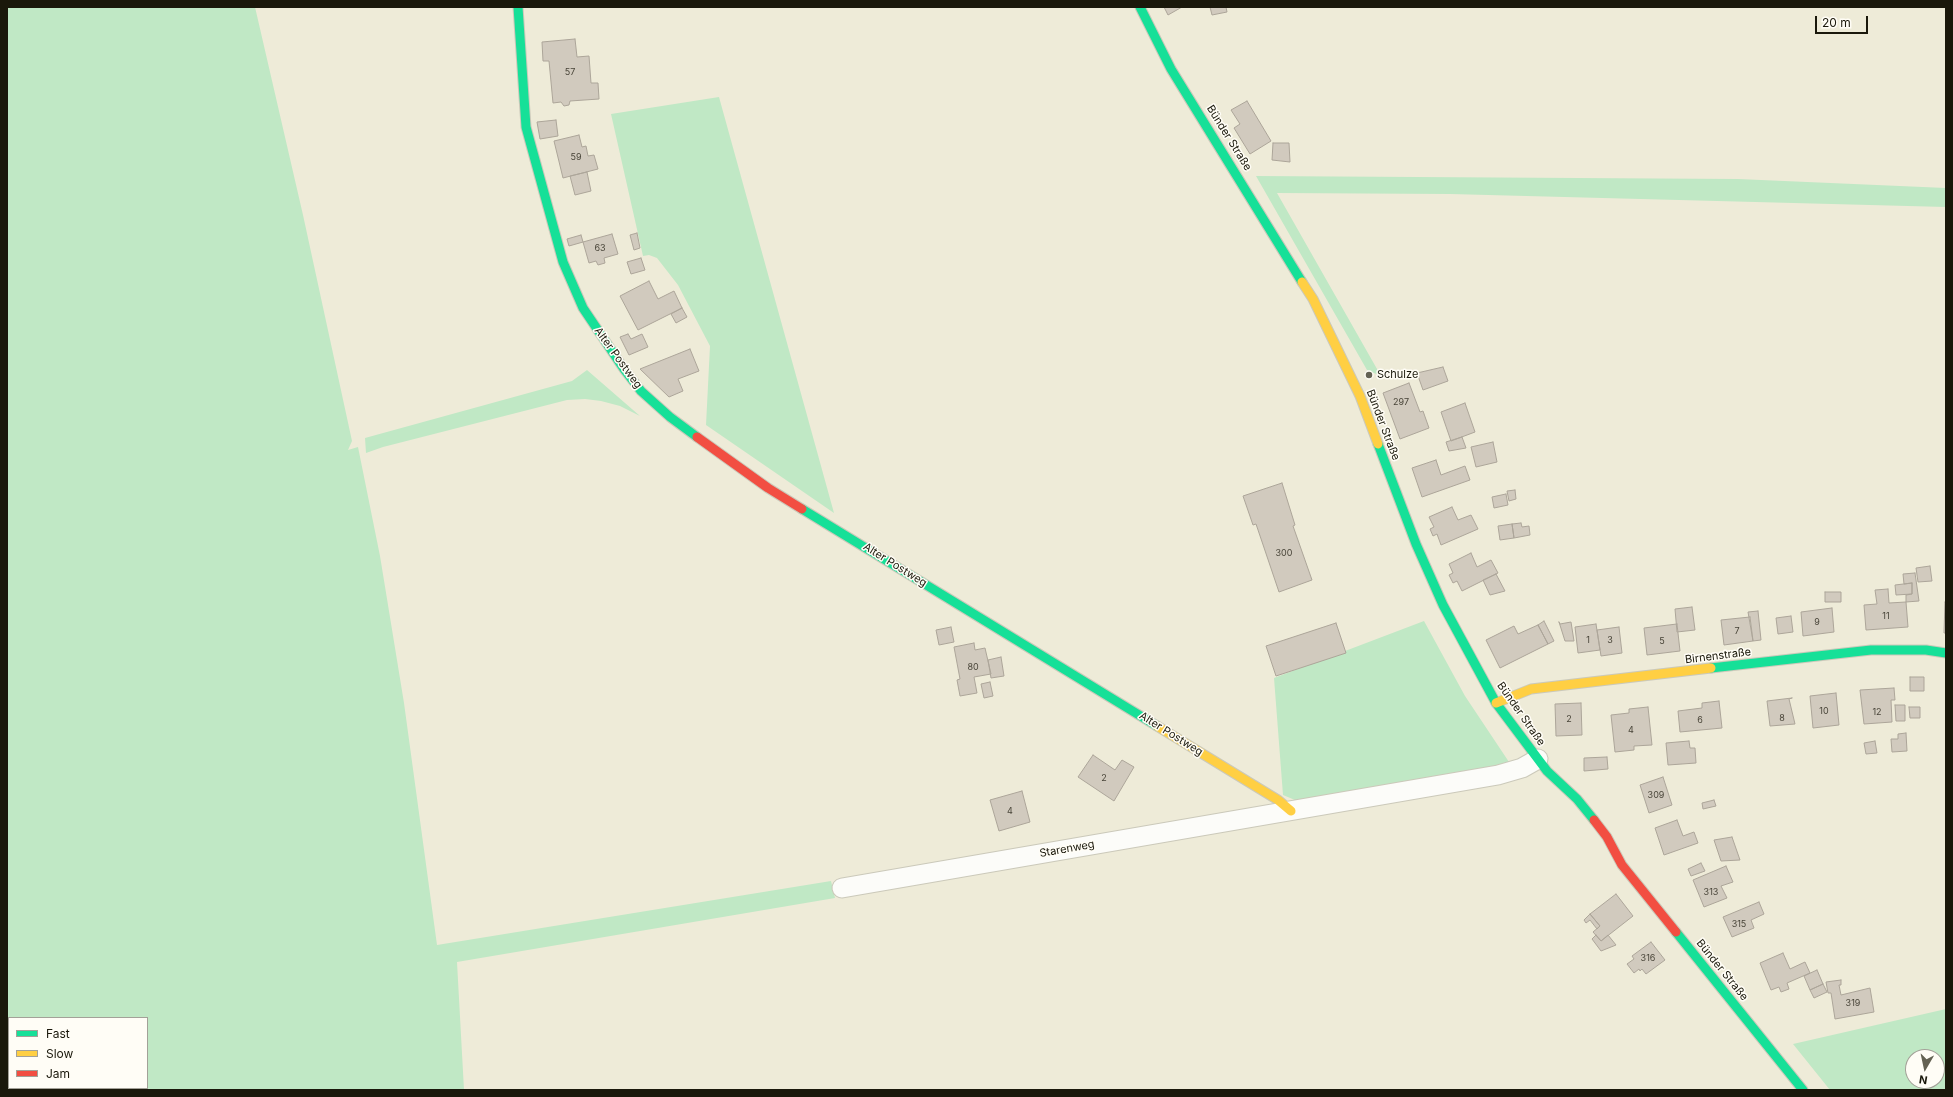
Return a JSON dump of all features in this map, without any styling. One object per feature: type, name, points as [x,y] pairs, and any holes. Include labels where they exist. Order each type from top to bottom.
[{"type":"street","name":"Alter Postweg","points":[[518,7],[526,127],[563,262],[583,308],[624,369],[641,391],[670,417],[768,488],[1272,796],[1291,811]]},
{"type":"street","name":"Bünder Straße","points":[[1140,7],[1171,69],[1313,299],[1360,396],[1416,544],[1443,605],[1496,703],[1543,765],[1589,814],[1607,837],[1622,865],[1804,1090]]},
{"type":"street","name":"Birnenstraße","points":[[1496,703],[1530,689],[1871,650],[1926,650],[1946,653]]},
{"type":"street","points":[[1291,811],[1498,775],[1522,768],[1543,765]]},
{"type":"street","name":"Bünder Straße","points":[[1543,765],[1560,796]]},
{"type":"street","name":"Starenweg","points":[[842,888],[1291,811]]},
{"type":"street","name":"Bünder Straße","points":[[1606,853],[1622,865]]},
{"type":"green space","points":[[7,7],[255,7],[303,215],[352,441],[348,450],[358,447],[380,556],[404,703],[437,945],[831,881],[835,898],[457,962],[464,1090],[7,1090]]},
{"type":"green space","points":[[719,97],[834,513],[706,425],[710,346],[678,285],[657,258],[649,255],[643,256],[611,114]]},
{"type":"green space","points":[[1256,176],[1738,179],[1946,188],[1946,207],[1450,194],[1277,193],[1381,376],[1367,370]]},
{"type":"green space","points":[[587,370],[640,416],[620,406],[601,401],[585,399],[567,400],[383,447],[366,453],[365,438],[572,381]]},
{"type":"green space","points":[[1424,621],[1465,696],[1509,762],[1489,770],[1312,802],[1295,800],[1283,795],[1274,678]]},
{"type":"green space","points":[[1946,1009],[1946,1090],[1830,1090],[1793,1044]]},
{"type":"building","points":[[1164,7],[1182,7],[1168,15]]},
{"type":"building","points":[[1210,7],[1226,7],[1227,12],[1212,15]]},
{"type":"building","points":[[575,39],[577,57],[589,56],[591,83],[598,83],[599,99],[570,101],[569,105],[564,106],[561,102],[553,103],[549,61],[543,61],[542,42]]},
{"type":"building","points":[[1247,101],[1271,141],[1250,154],[1234,128],[1240,124],[1231,110]]},
{"type":"building","points":[[556,120],[558,136],[540,139],[537,122]]},
{"type":"building","points":[[579,135],[582,147],[586,146],[588,156],[594,155],[598,169],[563,178],[554,141]]},
{"type":"building","points":[[1273,143],[1289,143],[1290,162],[1272,160]]},
{"type":"building","points":[[587,172],[591,191],[575,195],[570,176]]},
{"type":"building","points":[[637,233],[640,248],[634,250],[630,235]]},
{"type":"building","points":[[612,234],[618,254],[604,258],[605,263],[598,265],[596,261],[589,263],[583,242]]},
{"type":"building","points":[[581,235],[583,242],[569,246],[567,239]]},
{"type":"building","points":[[641,258],[645,270],[631,274],[627,262]]},
{"type":"building","points":[[649,281],[658,299],[674,291],[682,308],[638,330],[620,296]]},
{"type":"building","points":[[682,308],[687,317],[676,323],[671,314]]},
{"type":"building","points":[[628,334],[631,339],[642,334],[648,347],[629,355],[620,337]]},
{"type":"building","points":[[690,349],[699,371],[678,379],[683,391],[669,397],[640,369]]},
{"type":"building","points":[[1443,367],[1448,381],[1423,390],[1417,373]]},
{"type":"building","points":[[1409,383],[1420,412],[1423,411],[1429,428],[1400,439],[1383,393]]},
{"type":"building","points":[[1465,403],[1475,432],[1451,441],[1441,412]]},
{"type":"building","points":[[1462,437],[1466,448],[1449,451],[1446,442]]},
{"type":"building","points":[[1493,442],[1497,462],[1476,467],[1471,447]]},
{"type":"building","points":[[1436,460],[1441,475],[1465,466],[1470,480],[1422,497],[1412,468]]},
{"type":"building","points":[[1282,483],[1295,525],[1293,526],[1312,580],[1279,592],[1256,524],[1253,525],[1243,496]]},
{"type":"building","points":[[1515,490],[1516,499],[1509,501],[1507,491]]},
{"type":"building","points":[[1506,494],[1508,505],[1494,508],[1492,497]]},
{"type":"building","points":[[1452,507],[1458,520],[1471,515],[1478,529],[1441,545],[1437,534],[1433,536],[1430,529],[1434,527],[1429,517]]},
{"type":"building","points":[[1521,523],[1522,527],[1529,526],[1530,535],[1514,538],[1512,524]]},
{"type":"building","points":[[1512,524],[1514,538],[1500,540],[1498,526]]},
{"type":"building","points":[[1471,553],[1477,567],[1491,560],[1498,573],[1462,591],[1457,581],[1453,583],[1449,575],[1453,573],[1449,564]]},
{"type":"building","points":[[1930,566],[1932,581],[1918,582],[1916,568]]},
{"type":"building","points":[[1915,573],[1919,601],[1906,602],[1906,595],[1912,594],[1912,583],[1904,584],[1903,574]]},
{"type":"building","points":[[1496,574],[1505,591],[1490,595],[1483,580]]},
{"type":"building","points":[[1912,583],[1912,594],[1896,595],[1895,585]]},
{"type":"building","points":[[1888,589],[1889,603],[1906,602],[1908,627],[1866,630],[1864,605],[1877,604],[1875,590]]},
{"type":"building","points":[[1825,592],[1841,592],[1841,602],[1825,602]]},
{"type":"building","points":[[1945,602],[1946,633],[1944,633]]},
{"type":"building","points":[[1692,607],[1695,630],[1677,632],[1675,609]]},
{"type":"building","points":[[1832,608],[1834,632],[1803,636],[1801,612]]},
{"type":"building","points":[[1758,611],[1761,640],[1753,641],[1748,612]]},
{"type":"building","points":[[1791,616],[1793,632],[1778,634],[1776,618]]},
{"type":"building","points":[[1750,617],[1753,641],[1724,645],[1721,620]]},
{"type":"building","points":[[1544,621],[1554,641],[1548,644],[1538,625]]},
{"type":"building","points":[[1559,622],[1560,624],[1571,622],[1574,641],[1565,641]]},
{"type":"building","points":[[1336,623],[1346,653],[1276,676],[1266,646]]},
{"type":"building","points":[[1596,624],[1600,650],[1578,653],[1575,627]]},
{"type":"building","points":[[1677,624],[1680,651],[1647,655],[1644,628]]},
{"type":"building","points":[[1538,625],[1548,644],[1500,668],[1486,640],[1514,626],[1518,634]]},
{"type":"building","points":[[951,627],[954,642],[939,645],[936,630]]},
{"type":"building","points":[[1619,627],[1622,653],[1601,656],[1597,630]]},
{"type":"building","points":[[974,643],[975,650],[985,648],[991,674],[974,677],[977,693],[960,696],[957,680],[960,679],[954,647]]},
{"type":"building","points":[[1001,657],[1004,676],[991,678],[988,660]]},
{"type":"building","points":[[1910,677],[1924,677],[1924,691],[1910,691]]},
{"type":"building","points":[[990,682],[993,696],[984,698],[981,684]]},
{"type":"building","points":[[1894,688],[1895,700],[1891,700],[1892,722],[1864,724],[1860,690]]},
{"type":"building","points":[[1836,693],[1839,725],[1813,728],[1810,696]]},
{"type":"building","points":[[1792,698],[1789,699],[1795,724],[1770,726],[1767,701]]},
{"type":"building","points":[[1719,701],[1722,728],[1680,732],[1678,711],[1702,708],[1702,703]]},
{"type":"building","points":[[1581,703],[1582,735],[1556,736],[1555,704]]},
{"type":"building","points":[[1895,705],[1905,705],[1905,721],[1896,721]]},
{"type":"building","points":[[1648,707],[1652,745],[1634,746],[1634,750],[1615,752],[1611,715],[1629,713],[1629,709]]},
{"type":"building","points":[[1909,707],[1920,707],[1920,718],[1910,718]]},
{"type":"building","points":[[1906,733],[1907,751],[1892,752],[1891,739],[1898,739],[1898,734]]},
{"type":"building","points":[[1689,741],[1690,748],[1695,748],[1696,763],[1668,765],[1666,743]]},
{"type":"building","points":[[1875,741],[1877,753],[1866,754],[1864,743]]},
{"type":"building","points":[[1093,755],[1115,770],[1122,760],[1134,767],[1114,801],[1078,777]]},
{"type":"building","points":[[1607,757],[1608,769],[1584,771],[1584,758]]},
{"type":"building","points":[[1663,777],[1672,805],[1649,813],[1640,785]]},
{"type":"building","points":[[1022,791],[1030,822],[999,831],[990,800]]},
{"type":"building","points":[[1714,800],[1716,806],[1703,809],[1702,803]]},
{"type":"building","points":[[1677,820],[1683,836],[1694,832],[1698,843],[1664,855],[1655,828]]},
{"type":"building","points":[[1732,837],[1740,860],[1721,861],[1714,840]]},
{"type":"building","points":[[1701,863],[1705,871],[1691,876],[1688,869]]},
{"type":"building","points":[[1726,866],[1733,882],[1721,886],[1727,898],[1704,907],[1693,880]]},
{"type":"building","points":[[1616,894],[1633,916],[1601,941],[1593,932],[1600,926],[1590,914]]},
{"type":"building","points":[[1759,902],[1764,914],[1751,920],[1754,928],[1732,937],[1723,917]]},
{"type":"building","points":[[1590,914],[1600,926],[1597,929],[1590,920],[1586,923],[1584,920]]},
{"type":"building","points":[[1596,935],[1601,941],[1608,935],[1616,945],[1601,951],[1592,939]]},
{"type":"building","points":[[1651,942],[1665,960],[1646,974],[1642,969],[1640,971],[1639,969],[1634,973],[1627,964],[1634,959],[1632,956]]},
{"type":"building","points":[[1783,953],[1790,969],[1805,962],[1810,973],[1787,983],[1789,989],[1781,992],[1779,987],[1771,990],[1760,963]]},
{"type":"building","points":[[1817,970],[1823,984],[1810,990],[1804,976]]},
{"type":"building","points":[[1841,980],[1841,985],[1839,985],[1841,995],[1870,988],[1874,1012],[1835,1019],[1831,993],[1828,993],[1826,982]]},
{"type":"building","points":[[1823,984],[1827,992],[1814,998],[1810,990]]},
{"type":"traffic: fast","points":[[518,7],[526,127],[563,262],[583,308],[624,369],[641,391],[670,417],[697,437]]},
{"type":"traffic: fast","points":[[1140,7],[1171,69],[1302,282]]},
{"type":"traffic: fast","points":[[1378,444],[1416,544],[1443,605],[1496,703],[1547,771],[1577,799],[1594,820]]},
{"type":"traffic: fast","points":[[802,509],[1157,726]]},
{"type":"traffic: fast","points":[[1711,668],[1871,650],[1926,650],[1946,653]]},
{"type":"traffic: fast","points":[[1676,932],[1803,1090]]},
{"type":"traffic: slow","points":[[1302,282],[1313,299],[1360,396],[1378,444]]},
{"type":"traffic: slow","points":[[1496,703],[1531,689],[1711,668]]},
{"type":"traffic: slow","points":[[1157,726],[1278,800],[1291,811]]},
{"type":"traffic: jam","points":[[697,437],[768,488],[802,509]]},
{"type":"traffic: jam","points":[[1594,820],[1607,837],[1622,865],[1676,932]]},
{"type":"place","name":"Schulze","points":[[1369,375]]}]
